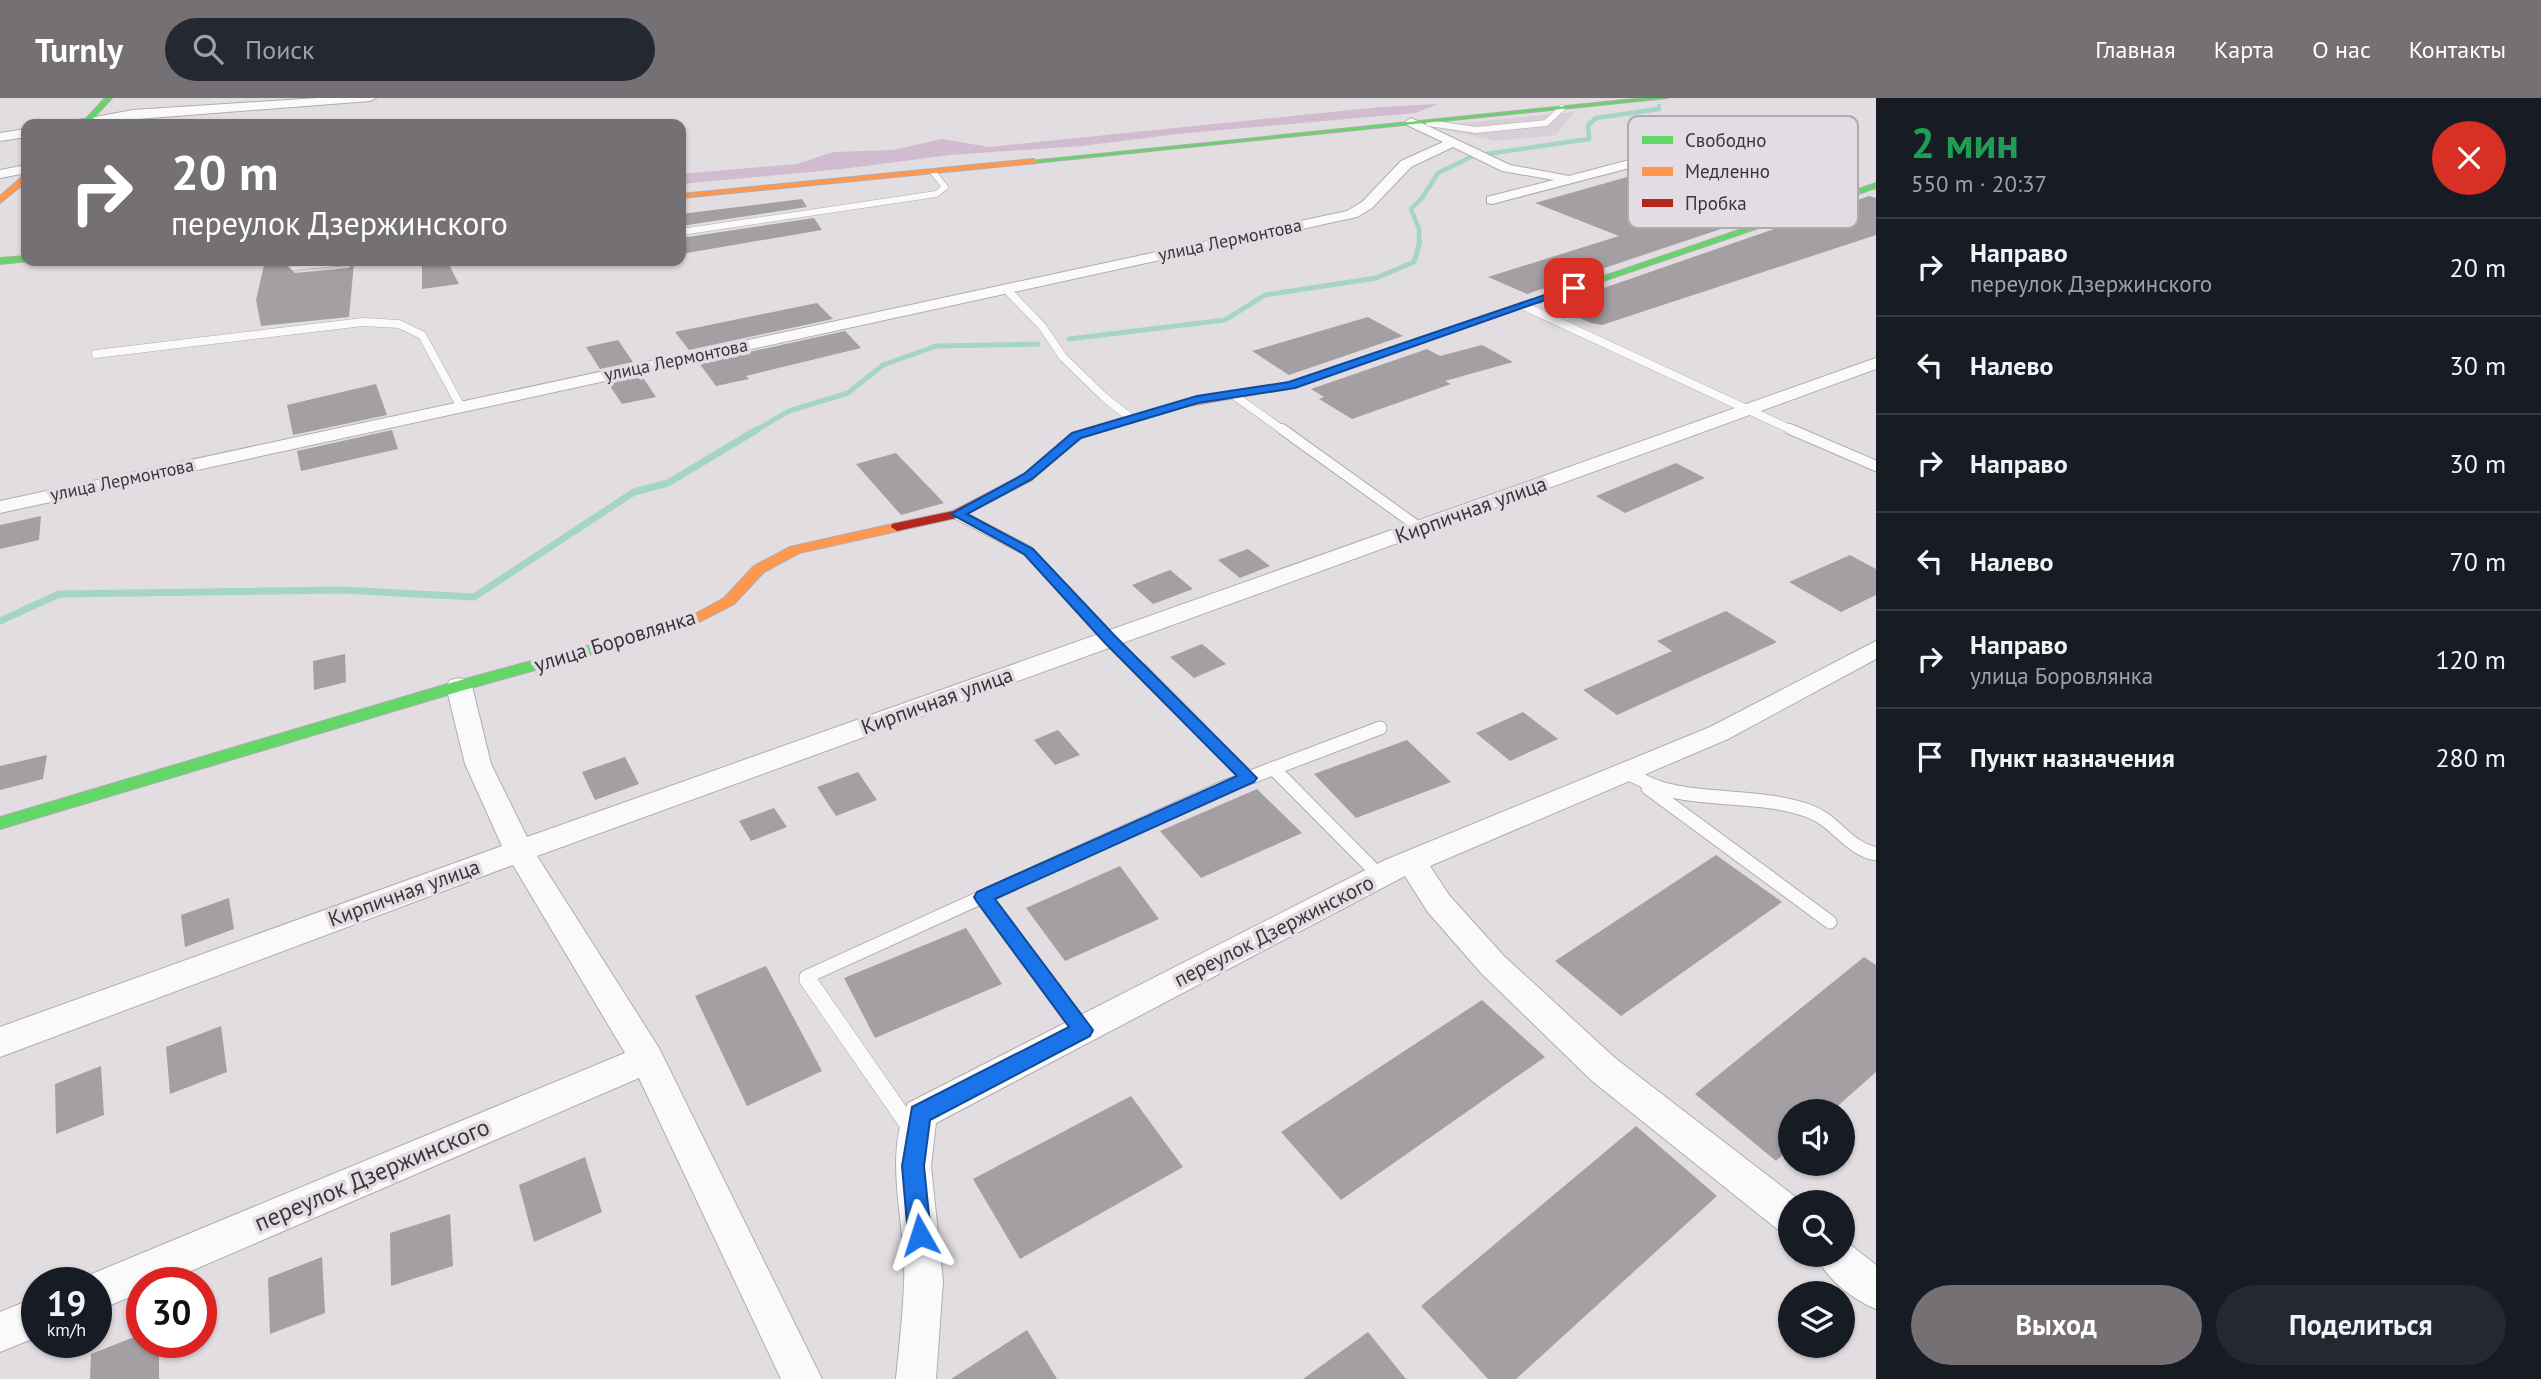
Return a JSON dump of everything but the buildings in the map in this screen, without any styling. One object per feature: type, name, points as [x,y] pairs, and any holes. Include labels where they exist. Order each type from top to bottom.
[{"type":"street","points":[[88,119],[108,98]]},
{"type":"street","points":[[108,119],[134,114],[370,98]]},
{"type":"street","points":[[686,196],[1665,98]]},
{"type":"street","points":[[1415,121],[1451,143],[1507,168],[1572,178]]},
{"type":"street","points":[[0,137],[21,134]]},
{"type":"street","name":"улица Лермонтова","points":[[0,507],[1352,214],[1367,205],[1406,164],[1451,143]]},
{"type":"street","points":[[1492,200],[1628,164]]},
{"type":"street","points":[[0,174],[21,170]]},
{"type":"street","points":[[0,200],[21,182]]},
{"type":"street","name":"улица Боровлянка","points":[[1858,191],[1876,185]]},
{"type":"street","name":"улица Боровлянка","points":[[0,822],[459,686],[689,622],[729,601],[759,569],[795,550],[957,514],[1028,477],[1077,435],[1197,400],[1291,385],[1751,228]]},
{"type":"street","points":[[0,261],[21,259]]},
{"type":"street","name":"Кирпичная улица","points":[[0,1042],[519,851],[1876,363]]},
{"type":"street","name":"переулок Дзержинского","points":[[916,1379],[924,1282],[913,1166],[920,1114],[1380,876],[1719,733],[1876,649]]},
{"type":"street","points":[[459,686],[478,764],[519,851],[647,1059],[803,1379]]},
{"type":"street","points":[[1411,861],[1438,903],[1492,964],[1583,1050],[1778,1206]]},
{"type":"street","name":"переулок Дзержинского","points":[[112,1285],[647,1059]]},
{"type":"street","points":[[1849,1267],[1876,1290]]},
{"type":"street","points":[[0,1332],[21,1323]]},
{"type":"lane","points":[[1415,121],[1503,133],[1534,130],[1562,108]]},
{"type":"lane","points":[[686,231],[936,194],[945,187],[933,172]]},
{"type":"lane","points":[[1006,289],[1042,326],[1063,357],[1104,397],[1132,419]]},
{"type":"lane","points":[[1524,306],[1747,411],[1876,466]]},
{"type":"lane","points":[[96,354],[363,322],[399,324],[422,335],[461,407]]},
{"type":"lane","points":[[1232,394],[1420,528]]},
{"type":"lane","points":[[957,514],[1028,551],[1110,639],[1248,778]]},
{"type":"lane","points":[[917,1137],[806,977],[1248,778],[1380,728]]},
{"type":"lane","points":[[1273,768],[1380,876]]},
{"type":"lane","points":[[1626,772],[1661,789],[1700,796],[1787,803],[1815,813],[1845,842],[1876,854]]},
{"type":"lane","points":[[1626,772],[1830,922]]},
{"type":"lane","points":[[983,897],[1083,1030]]},
{"type":"shaded area","points":[[1439,104],[1415,113],[1177,134],[1082,146],[950,155],[842,169],[686,184],[686,174],[797,164],[833,152],[893,150],[942,139],[989,147],[1381,107]]},
{"type":"shaded area","points":[[1574,112],[1556,135],[1495,141],[1429,126]]},
{"type":"waterway","points":[[1486,154],[1589,139],[1588,125],[1596,118],[1659,109],[1659,106]]},
{"type":"waterway","points":[[1419,244],[1419,229],[1411,209],[1422,198],[1438,173],[1471,157]]},
{"type":"waterway","points":[[1069,339],[1225,320],[1265,295],[1376,278],[1414,262],[1420,242]]},
{"type":"waterway","points":[[755,431],[789,411],[848,393],[883,365],[936,346],[1038,344]]},
{"type":"waterway","points":[[0,621],[59,594],[342,590],[474,597],[634,492],[668,483],[758,429]]},
{"type":"traffic: fast","points":[[89,119],[109,98]]},
{"type":"traffic: fast","points":[[1034,161],[1665,98]]},
{"type":"traffic: fast","points":[[1858,191],[1876,185]]},
{"type":"traffic: fast","points":[[1536,301],[1750,228]]},
{"type":"traffic: fast","points":[[0,261],[21,259]]},
{"type":"traffic: fast","points":[[0,823],[459,686],[686,623]]},
{"type":"traffic: slow","points":[[686,196],[1034,161]]},
{"type":"traffic: slow","points":[[0,200],[21,182]]},
{"type":"traffic: slow","points":[[1184,404],[1291,385],[1536,301]]},
{"type":"traffic: slow","points":[[686,623],[729,601],[759,569],[795,550],[897,527]]},
{"type":"traffic: jam","points":[[897,527],[957,514],[1028,477],[1077,435],[1184,404]]},
{"type":"route","points":[[920,1235],[913,1166],[920,1114],[1083,1030],[983,897],[1248,778],[1110,639],[1028,551],[957,514],[1028,477],[1077,435],[1197,400],[1291,385],[1574,288]]}]
